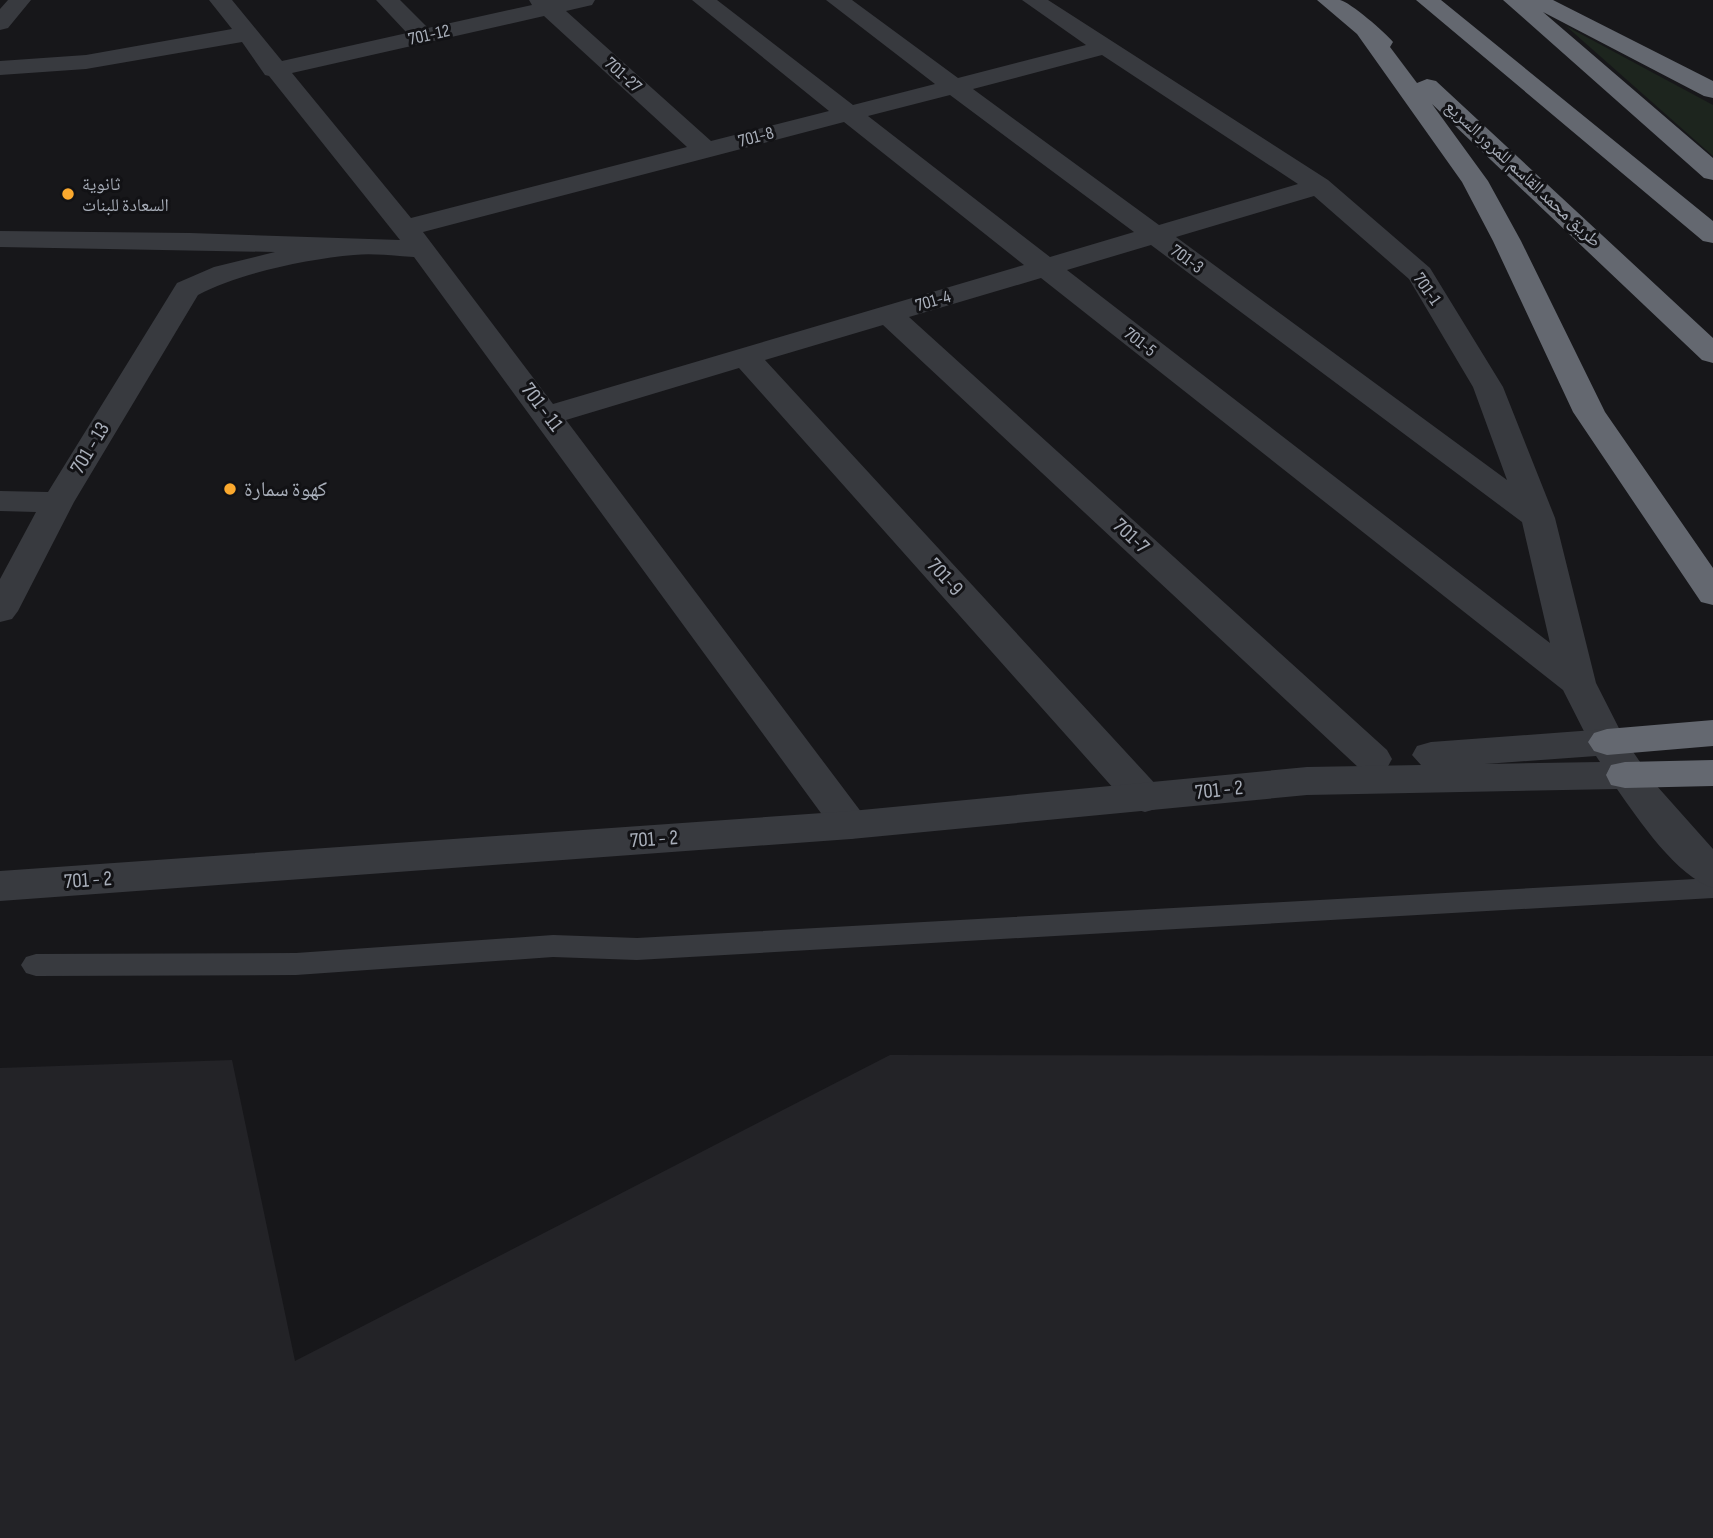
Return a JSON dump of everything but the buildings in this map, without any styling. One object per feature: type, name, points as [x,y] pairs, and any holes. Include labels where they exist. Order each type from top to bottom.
[{"type":"highway","name":"طريق محمد القاسم للمرور السريع","points":[[1328,0],[1362,25],[1713,354]]},
{"type":"highway","points":[[1427,0],[1713,235]]},
{"type":"highway","points":[[1514,0],[1713,172]]},
{"type":"highway","points":[[1536,0],[1713,92]]},
{"type":"highway","points":[[1362,25],[1475,181],[1590,412],[1713,594]]},
{"type":"highway","points":[[1616,758],[1713,733]]},
{"type":"highway","points":[[1616,758],[1713,773]]},
{"type":"street","points":[[0,23],[21,0]]},
{"type":"street","name":"701 - 11","points":[[220,0],[274,70],[414,239],[548,415],[851,825]]},
{"type":"street","points":[[387,0],[423,36]]},
{"type":"street","name":"701-12","points":[[274,70],[423,36],[545,4],[584,0]]},
{"type":"street","name":"701-5","points":[[703,0],[1578,683]]},
{"type":"street","name":"701-3","points":[[837,0],[1538,518]]},
{"type":"street","name":"701-1","points":[[1033,0],[1319,186],[1419,274],[1488,387],[1538,518],[1578,683],[1616,758],[1657,815],[1713,873]]},
{"type":"street","name":"701-27","points":[[545,4],[705,150]]},
{"type":"street","points":[[0,68],[86,62],[246,34]]},
{"type":"street","name":"701-8","points":[[354,247],[414,239],[705,150],[1106,47]]},
{"type":"street","name":"701-4","points":[[548,415],[1319,186]]},
{"type":"street","points":[[0,239],[354,247]]},
{"type":"street","name":"701 - 13","points":[[0,611],[58,502],[187,289],[205,278],[228,271],[354,247]]},
{"type":"street","name":"701-7","points":[[889,314],[1373,759]]},
{"type":"street","name":"701-9","points":[[745,356],[1145,798]]},
{"type":"street","points":[[0,501],[58,502]]},
{"type":"street","points":[[1307,780],[1336,766],[1373,759],[1616,758]]},
{"type":"street","points":[[1307,780],[1616,758]]},
{"type":"street","name":"701 - 2","points":[[0,886],[851,825],[1307,780]]},
{"type":"lane","points":[[36,965],[296,964],[553,946],[637,949],[1713,888]]},
{"type":"shaded area","points":[[1566,26],[1713,105],[1713,156]]},
{"type":"shaded area","points":[[890,1055],[1713,1056],[1713,1538],[0,1538],[0,1068],[232,1060],[295,1361]]},
{"type":"place","name":"ثانوية السعادة للبنات","points":[[68,194]]},
{"type":"place","name":"كهوة سمارة","points":[[230,489]]}]
